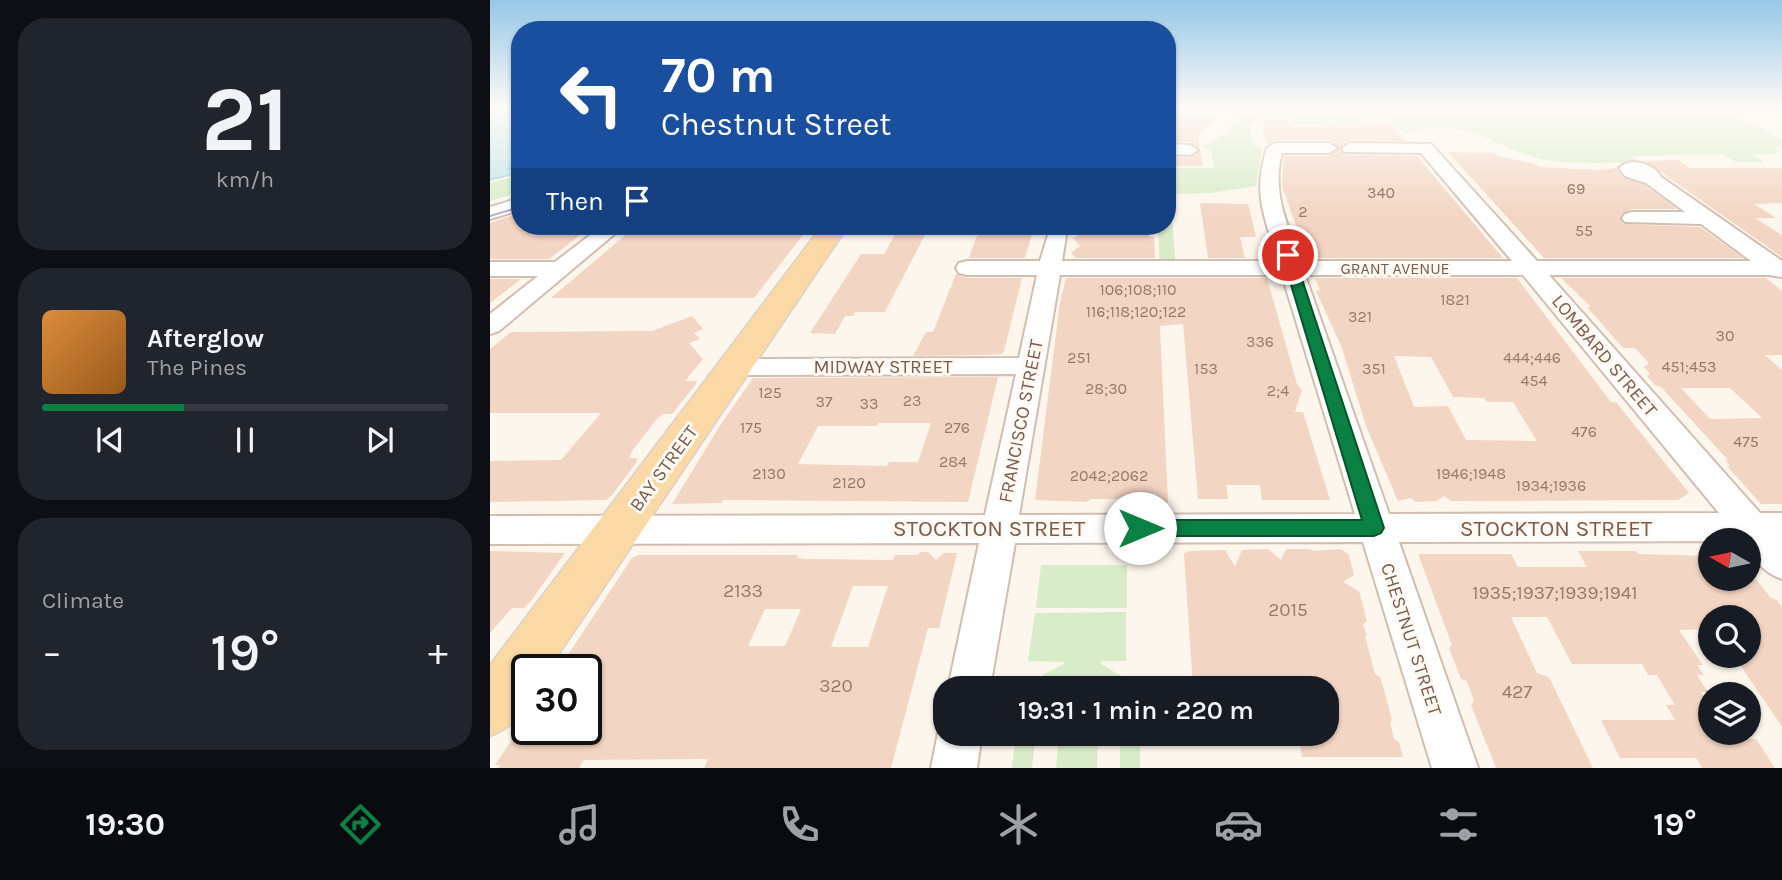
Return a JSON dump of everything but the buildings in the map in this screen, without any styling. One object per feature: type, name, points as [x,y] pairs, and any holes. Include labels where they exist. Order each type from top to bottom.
[{"type":"main road","name":"BAY STREET","points":[[490,709],[829,235]]},
{"type":"street","name":"CHESTNUT STREET","points":[[1329,148],[1275,148],[1269,169],[1268,197],[1374,528],[1455,768]]},
{"type":"street","name":"LOMBARD STREET","points":[[1350,148],[1426,148],[1438,159],[1530,268],[1766,527],[1782,564]]},
{"type":"street","points":[[1176,149],[1190,149]]},
{"type":"street","points":[[1651,179],[1780,270]]},
{"type":"street","points":[[490,213],[511,207]]},
{"type":"street","points":[[1632,218],[1705,218]]},
{"type":"street","points":[[490,326],[603,235]]},
{"type":"street","name":"FRANCISCO STREET","points":[[971,676],[1056,236]]},
{"type":"street","name":"GRANT AVENUE","points":[[967,268],[1780,270]]},
{"type":"street","points":[[490,269],[560,269]]},
{"type":"street","name":"MIDWAY STREET","points":[[735,367],[1030,366]]},
{"type":"street","name":"STOCKTON STREET","points":[[490,530],[1766,527]]},
{"type":"street","points":[[954,768],[958,746]]},
{"type":"green space","points":[[1253,145],[1262,148],[1256,186],[1211,193],[1176,194],[1176,168],[1214,168],[1211,150],[1202,147]]},
{"type":"green space","points":[[1502,145],[1782,145],[1777,147],[1776,154],[1751,154],[1764,162],[1736,162],[1723,154],[1632,156],[1640,163],[1575,163],[1524,154]]},
{"type":"green space","points":[[511,177],[511,195],[490,201],[490,183]]},
{"type":"green space","points":[[1158,235],[1173,235],[1176,268],[1160,268]]},
{"type":"green space","points":[[1041,565],[1127,565],[1127,608],[1036,608]]},
{"type":"green space","points":[[1126,612],[1126,661],[1101,661],[1101,664],[1121,676],[1042,676],[1064,662],[1028,661],[1035,613]]},
{"type":"green space","points":[[1015,746],[1035,746],[1032,768],[1012,768]]},
{"type":"green space","points":[[1058,746],[1098,746],[1097,768],[1056,768]]},
{"type":"green space","points":[[1120,746],[1140,746],[1140,768],[1120,768]]},
{"type":"water","points":[[490,145],[511,145],[511,167],[508,169],[511,169],[511,174],[490,180]]},
{"type":"tram line","points":[[490,216],[511,210]]},
{"type":"route","points":[[1140,528],[1374,528],[1288,255]]}]
